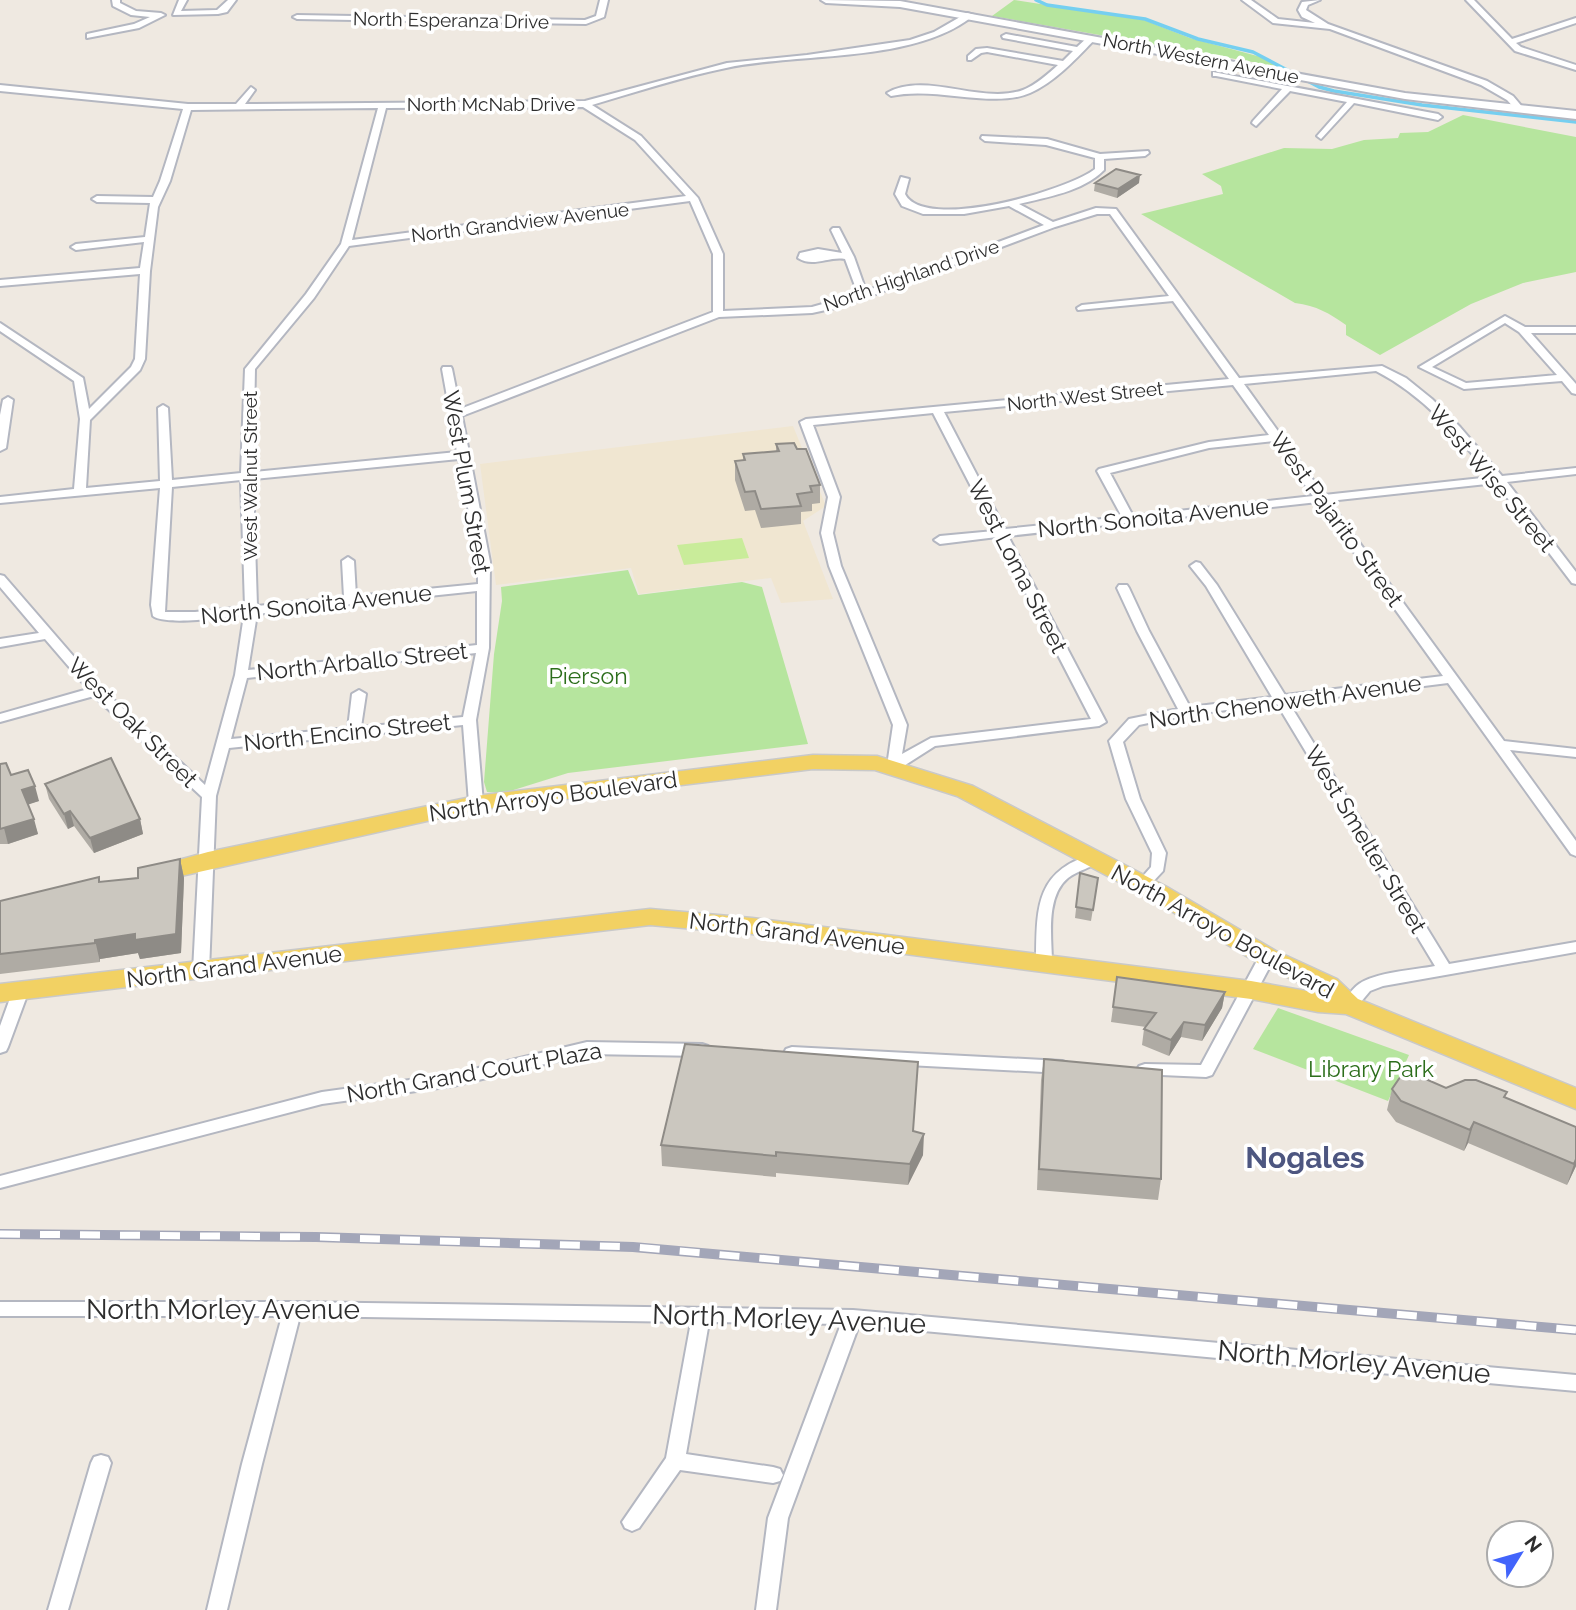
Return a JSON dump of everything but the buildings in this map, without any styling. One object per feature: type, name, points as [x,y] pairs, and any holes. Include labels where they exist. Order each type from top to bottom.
[{"type":"main road","name":"North Arroyo Boulevard","points":[[130,880],[208,860],[476,803],[813,762],[877,763],[894,766],[965,791],[1143,884],[1267,957],[1328,985],[1349,1005]]},
{"type":"main road","name":"North Grand Avenue","points":[[10,991],[650,917],[752,926],[1349,1005],[1576,1099]]},
{"type":"street","points":[[116,0],[116,4],[134,13],[161,15],[218,12],[224,10],[232,0]]},
{"type":"street","points":[[176,13],[183,0]]},
{"type":"street","name":"North Esperanza Drive","points":[[297,17],[586,22],[595,20],[601,14],[604,0]]},
{"type":"street","name":"North Western Avenue","points":[[826,0],[900,2],[1405,96],[1576,116]]},
{"type":"street","points":[[1246,0],[1276,20],[1331,27]]},
{"type":"street","points":[[1316,0],[1305,5],[1302,10],[1305,15],[1484,83],[1510,98],[1520,109]]},
{"type":"street","points":[[1470,0],[1510,42],[1522,50],[1576,68]]},
{"type":"street","points":[[90,36],[135,26],[161,15]]},
{"type":"street","name":"North McNab Drive","points":[[0,88],[188,107],[585,104],[727,65],[911,42],[937,34],[970,15]]},
{"type":"street","points":[[1510,42],[1576,20]]},
{"type":"street","points":[[1006,36],[1079,50]]},
{"type":"street","points":[[891,93],[911,89],[1016,94],[1030,90],[1092,38]]},
{"type":"street","points":[[974,55],[987,50],[1063,64]]},
{"type":"street","points":[[1255,82],[1267,71]]},
{"type":"street","points":[[1216,74],[1438,117]]},
{"type":"street","points":[[1256,123],[1288,88]]},
{"type":"street","points":[[239,106],[251,90]]},
{"type":"street","points":[[1321,136],[1352,101]]},
{"type":"street","points":[[585,104],[638,138],[693,198],[718,254],[718,314]]},
{"type":"street","name":"West Walnut Street","points":[[209,796],[225,744],[241,675],[251,609],[247,475],[250,369],[310,296],[346,244],[383,105]]},
{"type":"street","points":[[85,419],[136,368],[140,359],[148,239],[156,200],[165,181],[188,107]]},
{"type":"street","points":[[985,138],[1047,142],[1100,157],[1145,153]]},
{"type":"street","points":[[904,179],[900,186],[901,198],[905,204],[926,212],[959,211],[1011,204],[1090,180],[1099,170],[1100,157]]},
{"type":"street","name":"North Grandview Avenue","points":[[346,244],[693,198]]},
{"type":"street","points":[[97,199],[156,200]]},
{"type":"street","points":[[1011,204],[1052,225]]},
{"type":"street","name":"West Pajarito Street","points":[[1085,214],[1113,211],[1576,851]]},
{"type":"street","name":"North Highland Drive","points":[[457,414],[718,314],[812,310],[863,295],[1085,214]]},
{"type":"street","points":[[836,230],[848,251],[863,295]]},
{"type":"street","points":[[76,247],[148,239]]},
{"type":"street","points":[[832,256],[849,257]]},
{"type":"street","points":[[0,283],[145,271]]},
{"type":"street","points":[[1082,308],[1175,298]]},
{"type":"street","points":[[1563,378],[1464,386],[1424,367],[1505,319],[1523,330],[1576,391]]},
{"type":"street","points":[[0,326],[79,380],[85,419],[80,492]]},
{"type":"street","points":[[1523,330],[1576,330]]},
{"type":"street","name":"North West Street","points":[[894,766],[900,725],[835,566],[827,533],[834,497],[806,422],[1365,367]]},
{"type":"street","name":"West Wise Street","points":[[1365,367],[1396,374],[1439,410],[1576,580]]},
{"type":"street","name":"West Plum Street","points":[[447,369],[484,562],[483,648],[470,720],[476,803]]},
{"type":"street","points":[[1,441],[8,400]]},
{"type":"street","points":[[163,408],[166,484]]},
{"type":"street","name":"West Loma Street","points":[[894,766],[931,742],[1099,722],[937,410]]},
{"type":"street","points":[[1129,519],[1103,471],[1209,445],[1279,437]]},
{"type":"street","points":[[0,500],[463,455]]},
{"type":"street","name":"North Sonoita Avenue","points":[[940,540],[1576,471]]},
{"type":"street","name":"North Sonoita Avenue","points":[[166,484],[157,605],[157,614],[162,617],[485,587]]},
{"type":"street","points":[[348,561],[350,601]]},
{"type":"street","name":"West Smelter Street","points":[[1196,566],[1211,585],[1446,971]]},
{"type":"street","name":"West Oak Street","points":[[0,579],[96,691],[209,796],[201,971]]},
{"type":"street","points":[[1124,588],[1143,631],[1186,711]]},
{"type":"street","points":[[0,643],[47,635]]},
{"type":"street","name":"North Arballo Street","points":[[241,675],[483,648]]},
{"type":"street","name":"North Chenoweth Avenue","points":[[1143,884],[1158,868],[1158,853],[1133,799],[1116,741],[1134,722],[1186,711],[1453,679]]},
{"type":"street","points":[[0,718],[96,691]]},
{"type":"street","points":[[354,730],[359,694]]},
{"type":"street","name":"North Encino Street","points":[[225,744],[470,720]]},
{"type":"street","points":[[1500,745],[1576,753]]},
{"type":"street","name":"North Arroyo Boulevard","points":[[1044,964],[1047,897],[1056,877],[1074,865],[1094,859]]},
{"type":"street","points":[[1349,1005],[1365,987],[1381,981],[1576,947]]},
{"type":"street","points":[[1129,1069],[1206,1071],[1267,957]]},
{"type":"street","points":[[0,1047],[10,991]]},
{"type":"street","name":"North Grand Court Plaza","points":[[0,1182],[322,1098],[453,1080],[587,1048],[717,1051]]},
{"type":"street","points":[[770,1052],[1078,1068]]},
{"type":"street","name":"North Morley Avenue","points":[[0,1309],[293,1309],[853,1317],[1576,1383]]},
{"type":"street","points":[[217,1610],[293,1309]]},
{"type":"street","points":[[632,1522],[675,1461],[701,1315]]},
{"type":"street","points":[[766,1610],[778,1518],[853,1317]]},
{"type":"street","points":[[675,1461],[772,1475]]},
{"type":"street","points":[[58,1610],[101,1463]]},
{"type":"shaded area","points":[[793,426],[826,506],[803,521],[833,599],[781,603],[771,578],[639,594],[631,568],[496,585],[480,464]]},
{"type":"green space","points":[[1014,0],[1144,20],[1190,38],[1261,57],[1281,67],[992,16]]},
{"type":"green space","points":[[1463,115],[1576,137],[1576,272],[1523,283],[1471,304],[1380,355],[1346,335],[1346,325],[1334,317],[1316,308],[1295,303],[1141,214],[1223,194],[1221,186],[1202,174],[1284,148],[1332,149],[1364,140],[1398,138],[1400,133],[1428,132]]},
{"type":"green space","points":[[742,538],[749,558],[684,565],[677,545]]},
{"type":"green space","name":"Pierson","points":[[628,570],[638,595],[742,582],[762,587],[808,744],[568,773],[504,793],[487,792],[484,782],[494,654],[502,601],[501,587]]},
{"type":"green space","name":"Library Park","points":[[1278,1008],[1409,1055],[1388,1101],[1253,1049]]},
{"type":"waterway","points":[[1036,0],[1047,5],[1145,19],[1198,39],[1253,52],[1319,87],[1334,91],[1422,105],[1576,122]]},
{"type":"railway","points":[[0,1234],[316,1237],[633,1247],[1576,1330]]},
{"type":"district","name":"Nogales","points":[[1305,1157]]}]
